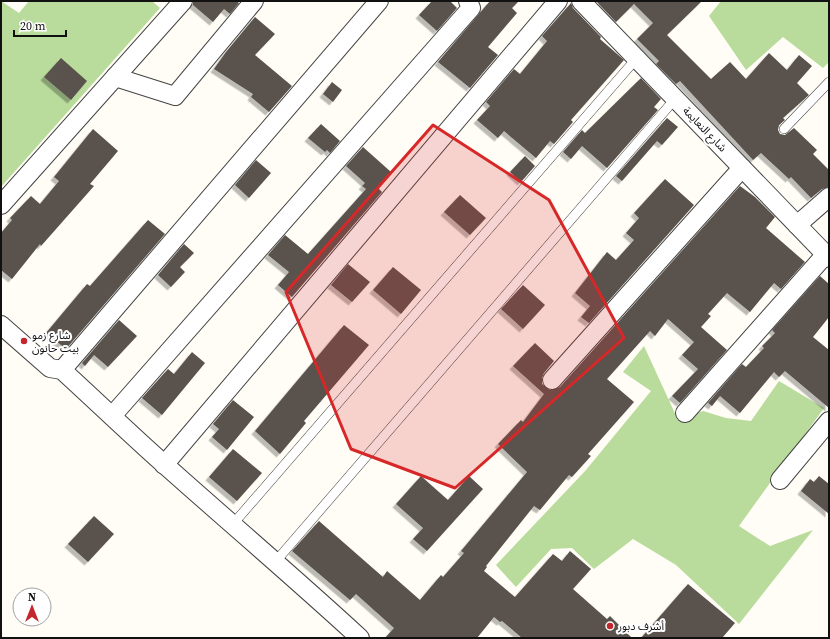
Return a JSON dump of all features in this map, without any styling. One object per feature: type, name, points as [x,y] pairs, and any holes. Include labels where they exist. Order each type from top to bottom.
[{"type":"street","points":[[1,205],[183,1]]},
{"type":"street","points":[[116,77],[175,96],[254,1]]},
{"type":"street","points":[[62,370],[379,1]]},
{"type":"street","points":[[112,416],[471,8],[468,1]]},
{"type":"street","points":[[164,465],[558,1]]},
{"type":"street","name":"شارع النعايمة","points":[[580,1],[827,256]]},
{"type":"street","points":[[552,380],[742,168]]},
{"type":"street","points":[[798,226],[829,197]]},
{"type":"street","points":[[685,413],[827,256]]},
{"type":"street","points":[[1,325],[50,368],[62,370],[164,465],[276,561],[360,638]]},
{"type":"street","points":[[780,480],[829,421]]},
{"type":"lane","points":[[233,524],[636,59]]},
{"type":"lane","points":[[784,128],[829,82]]},
{"type":"lane","points":[[276,561],[675,99]]},
{"type":"highlighted area","points":[[433,125],[549,200],[624,338],[455,488],[351,449],[286,292]]},
{"type":"green space","points":[[1,1],[19,13],[29,1],[152,1],[160,8],[1,187]]},
{"type":"green space","points":[[721,1],[829,1],[829,62],[823,68],[783,37],[746,70],[709,16]]},
{"type":"green space","points":[[644,346],[678,420],[703,411],[726,418],[751,421],[779,381],[824,408],[739,526],[770,546],[813,530],[739,624],[676,565],[633,539],[594,569],[572,548],[551,549],[516,587],[496,565],[586,470],[651,391],[623,372]]},
{"type":"building","points":[[193,1],[237,1],[239,3],[230,14],[224,9],[213,22],[193,5]]},
{"type":"building","points":[[432,1],[450,1],[457,8],[437,31],[419,15]]},
{"type":"building","points":[[490,1],[519,1],[512,8],[517,13],[488,47],[498,55],[470,88],[438,62]]},
{"type":"building","points":[[596,1],[702,1],[667,35],[711,79],[730,62],[746,79],[769,53],[787,70],[799,55],[812,66],[797,83],[809,95],[783,118],[785,120],[779,125],[778,130],[780,134],[785,135],[794,128],[817,150],[813,154],[829,170],[829,187],[822,189],[811,198],[791,177],[789,179],[761,153],[753,160],[680,81],[676,84],[656,64],[659,61],[637,39],[653,23],[634,4],[616,22]]},
{"type":"building","points":[[571,3],[573,8],[601,37],[600,39],[624,60],[571,120],[573,122],[554,144],[550,141],[536,158],[504,131],[498,138],[477,120],[490,106],[486,102],[514,69],[520,74],[547,41],[542,36]]},
{"type":"building","points":[[255,17],[275,34],[255,55],[292,86],[269,112],[251,97],[253,94],[214,69]]},
{"type":"building","points":[[61,58],[87,81],[71,100],[44,77]]},
{"type":"building","points":[[641,78],[661,99],[654,107],[658,110],[607,168],[582,146],[571,159],[563,152],[582,130],[585,133]]},
{"type":"building","points":[[332,82],[342,90],[333,102],[323,94]]},
{"type":"building","points":[[667,118],[678,127],[662,145],[657,141],[622,181],[616,176]]},
{"type":"building","points":[[321,124],[340,141],[330,153],[327,150],[325,152],[308,138]]},
{"type":"building","points":[[93,129],[118,151],[90,184],[94,186],[41,246],[40,244],[12,279],[1,270],[1,233],[12,220],[10,218],[31,196],[40,204],[59,181],[54,177]]},
{"type":"building","points":[[363,147],[391,172],[378,188],[382,192],[292,297],[278,285],[289,272],[268,255],[285,235],[308,254],[366,189],[362,186],[365,183],[346,166]]},
{"type":"building","points":[[525,156],[535,166],[521,182],[510,172]]},
{"type":"building","points":[[256,160],[271,173],[249,198],[235,185]]},
{"type":"building","points":[[665,179],[694,205],[589,323],[581,317],[590,306],[575,293],[607,252],[616,260],[634,240],[626,233],[639,218],[634,213]]},
{"type":"building","points":[[740,186],[755,197],[775,217],[766,228],[805,262],[781,289],[774,283],[750,312],[727,293],[708,314],[711,316],[701,327],[727,350],[680,403],[672,396],[698,369],[682,355],[694,342],[668,319],[655,336],[650,331],[607,379],[634,402],[588,454],[591,456],[572,477],[569,475],[540,510],[534,506],[486,566],[487,567],[484,571],[515,597],[553,554],[562,561],[570,551],[591,569],[573,589],[607,619],[610,616],[632,638],[522,638],[502,621],[500,622],[494,617],[477,638],[385,638],[394,628],[356,594],[350,600],[292,551],[319,521],[383,577],[387,571],[420,600],[441,575],[443,577],[464,553],[461,551],[527,472],[498,444],[521,420],[523,422],[544,394],[513,366],[535,343],[554,361],[544,373],[542,384],[550,390],[560,387]]},
{"type":"building","points":[[460,195],[486,218],[470,235],[444,212]]},
{"type":"building","points":[[148,220],[165,234],[66,349],[46,333],[87,284],[90,286]]},
{"type":"building","points":[[184,244],[194,253],[180,267],[185,272],[171,287],[158,275]]},
{"type":"building","points":[[348,264],[370,282],[352,302],[331,285]]},
{"type":"building","points":[[393,267],[421,290],[401,314],[373,290]]},
{"type":"building","points":[[820,276],[829,284],[829,317],[813,337],[829,350],[829,408],[785,371],[779,377],[774,372],[740,413],[720,396],[712,406],[708,403],[742,364],[746,367],[764,348],[762,346],[775,333],[772,330]]},
{"type":"building","points":[[523,285],[545,305],[523,329],[501,309]]},
{"type":"building","points":[[119,320],[137,336],[108,367],[94,355],[85,366],[82,363]]},
{"type":"building","points":[[344,325],[369,345],[304,421],[306,423],[280,454],[255,431]]},
{"type":"building","points":[[192,352],[205,363],[162,415],[142,398],[168,369],[174,374]]},
{"type":"building","points":[[233,400],[254,417],[227,450],[212,437],[219,429],[213,424]]},
{"type":"building","points":[[233,449],[262,473],[237,501],[209,477]]},
{"type":"building","points":[[421,476],[448,500],[469,476],[483,489],[427,551],[413,539],[423,528],[396,504]]},
{"type":"building","points":[[819,476],[829,484],[829,514],[801,491],[810,479],[814,482]]},
{"type":"building","points":[[94,516],[114,534],[88,562],[68,544]]},
{"type":"building","points":[[688,584],[735,623],[722,638],[641,638]]},
{"type":"place","name":"شارع زمو بيت حانون","points":[[24,341]]},
{"type":"place","name":"أشرف دبور","points":[[610,626]]}]
